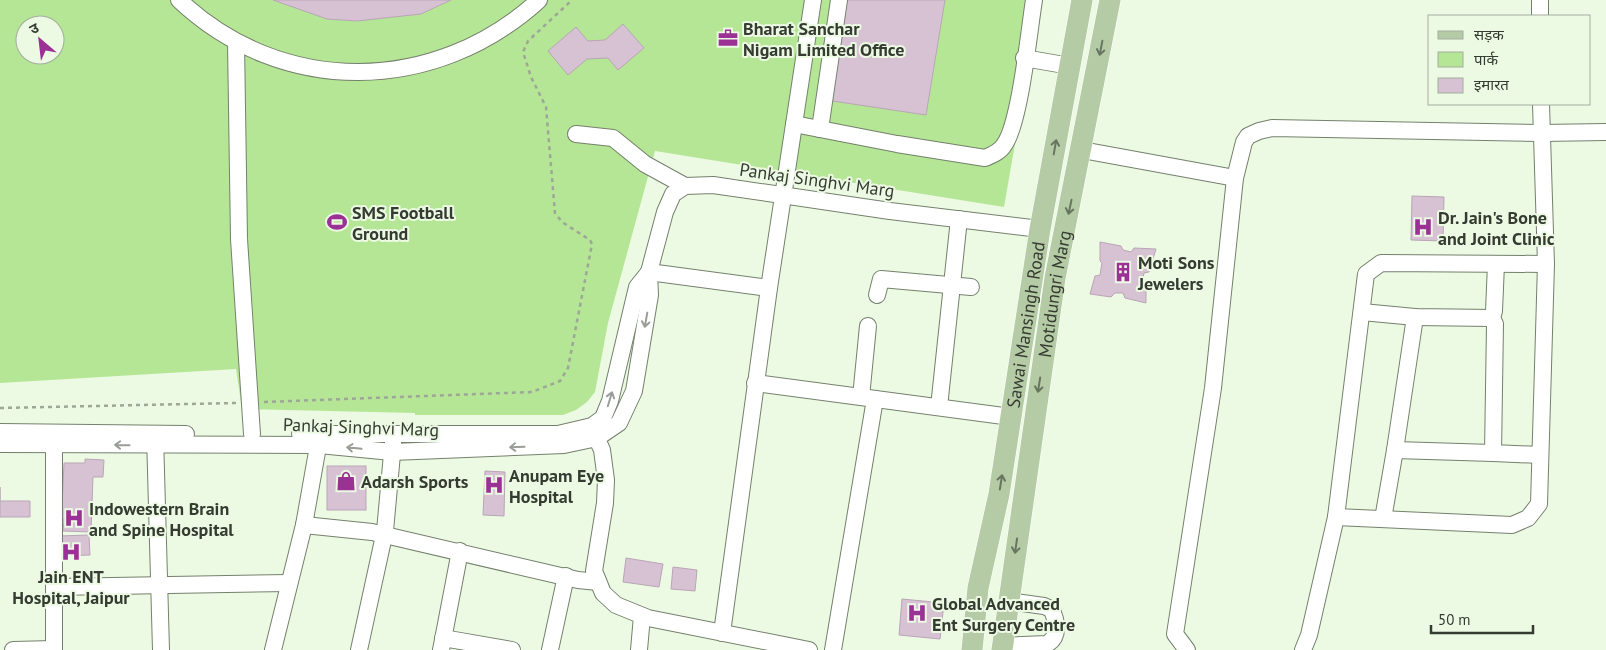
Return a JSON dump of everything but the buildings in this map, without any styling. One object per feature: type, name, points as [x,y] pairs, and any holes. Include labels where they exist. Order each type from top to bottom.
[{"type":"main road","name":"Sawai Mansingh Road","points":[[972,650],[978,588],[999,494],[1040,229],[1082,0]]},
{"type":"main road","name":"Motidungri Marg","points":[[1002,648],[1056,278],[1110,0]]},
{"type":"street","points":[[179,0],[208,24],[236,42],[273,58],[313,68],[353,73],[395,70],[436,61],[471,47],[507,26],[538,0]]},
{"type":"street","points":[[731,639],[755,384],[813,0]]},
{"type":"street","points":[[820,129],[839,0]]},
{"type":"street","points":[[794,124],[985,158],[994,154],[1004,145],[1013,124],[1034,0]]},
{"type":"street","points":[[1540,0],[1540,15]]},
{"type":"street","points":[[236,42],[239,239],[252,434]]},
{"type":"street","points":[[1024,58],[1070,66]]},
{"type":"street","points":[[1336,517],[1512,525],[1528,518],[1539,504],[1546,264],[1541,105]]},
{"type":"street","points":[[1187,650],[1175,634],[1213,388],[1236,178],[1244,142],[1248,136],[1258,131],[1272,128],[1541,133],[1606,132]]},
{"type":"street","points":[[576,134],[612,138],[644,164],[685,186],[673,194],[665,212],[649,272],[637,287],[610,401],[603,418],[594,432],[602,450],[606,480],[605,503],[594,571],[598,582],[603,593],[616,605],[642,616],[731,639],[798,649]]},
{"type":"street","points":[[1082,150],[1236,178]]},
{"type":"street","name":"Pankaj Singhvi Marg","points":[[685,186],[713,185],[783,196],[1040,229]]},
{"type":"street","points":[[939,407],[959,219]]},
{"type":"street","points":[[1303,650],[1309,635],[1336,517],[1366,274],[1381,263],[1546,264]]},
{"type":"street","points":[[1493,453],[1495,324],[1492,318],[1496,264]]},
{"type":"street","points":[[649,272],[769,288]]},
{"type":"street","points":[[877,295],[881,279],[971,287]]},
{"type":"street","points":[[1362,312],[1415,317],[1492,318]]},
{"type":"street","points":[[1383,519],[1415,317]]},
{"type":"street","points":[[833,650],[868,398],[868,326]]},
{"type":"street","points":[[755,384],[1012,417]]},
{"type":"street","name":"Pankaj Singhvi Marg","points":[[0,432],[54,438],[156,440],[320,439],[393,434],[549,434],[594,432]]},
{"type":"street","name":"Pankaj Singhvi Marg","points":[[156,440],[252,434],[320,439],[392,452],[564,445],[594,432]]},
{"type":"street","points":[[359,650],[384,534],[393,434]]},
{"type":"street","points":[[13,650],[54,650],[54,438]]},
{"type":"street","name":"Pankaj Singhvi Marg","points":[[0,444],[54,438]]},
{"type":"street","points":[[273,650],[304,525],[320,439]]},
{"type":"street","points":[[156,440],[161,650]]},
{"type":"street","points":[[1395,450],[1540,455]]},
{"type":"street","points":[[304,525],[384,534],[598,582]]},
{"type":"street","points":[[460,551],[442,644],[512,650]]},
{"type":"street","points":[[550,650],[566,576]]},
{"type":"street","points":[[54,588],[290,583]]},
{"type":"street","points":[[1002,648],[1047,644],[1051,642],[1056,632],[1055,619],[1051,609],[1044,606],[1008,601]]},
{"type":"street","points":[[639,650],[642,616]]},
{"type":"path","points":[[0,408],[250,403],[532,392],[560,381],[568,368],[592,244],[590,240],[562,222],[555,213],[546,107],[531,77],[523,52],[528,41],[572,0]]},
{"type":"green space","points":[[0,0],[1040,0],[1004,207],[655,151],[608,323],[595,392],[587,402],[576,410],[563,415],[415,415],[415,413],[242,409],[236,369],[0,383]]},
{"type":"place","name":"Bharat Sanchar Nigam Limited Office","points":[[728,38]]},
{"type":"place","name":"SMS Football Ground","points":[[337,222]]},
{"type":"place","name":"Dr. Jain's Bone and Joint Clinic","points":[[1423,227]]},
{"type":"place","name":"Moti Sons Jewelers","points":[[1123,272]]},
{"type":"place","name":"Adarsh Sports","points":[[346,481]]},
{"type":"place","name":"Anupam Eye Hospital","points":[[494,485]]},
{"type":"place","name":"Indowestern Brain and Spine Hospital","points":[[74,518]]},
{"type":"place","name":"Jain ENT Hospital, Jaipur","points":[[71,552]]},
{"type":"place","name":"Global Advanced Ent Surgery Centre","points":[[917,613]]}]
